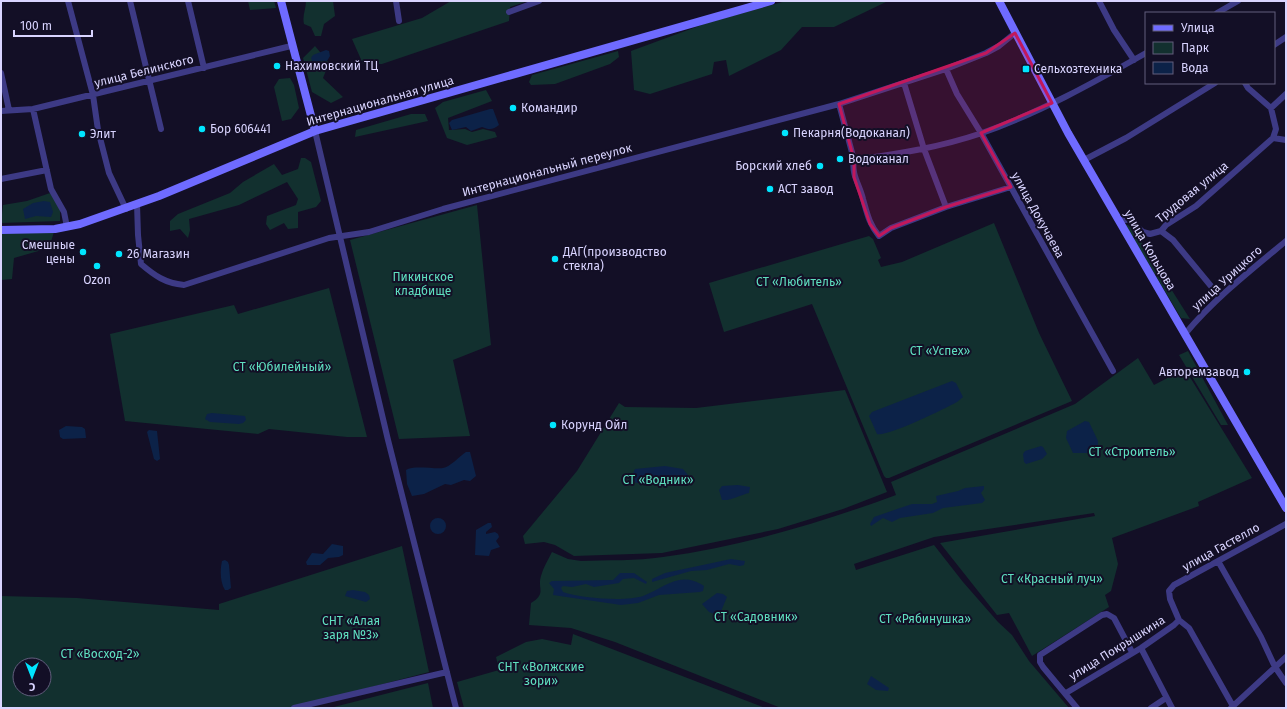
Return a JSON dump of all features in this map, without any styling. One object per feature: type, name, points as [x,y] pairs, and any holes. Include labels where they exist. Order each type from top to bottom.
[{"type":"main road","points":[[281,1],[291,46],[315,131]]},
{"type":"main road","name":"Интернациональная улица","points":[[1,230],[68,227],[126,209],[315,131],[771,1]]},
{"type":"main road","name":"улица Кольцова","points":[[999,1],[1052,103],[1084,160],[1286,508]]},
{"type":"street","points":[[68,1],[92,95],[98,130],[109,173],[126,209]]},
{"type":"street","points":[[130,1],[161,129]]},
{"type":"street","points":[[188,1],[204,68]]},
{"type":"street","points":[[396,1],[399,21]]},
{"type":"street","points":[[509,12],[539,1]]},
{"type":"street","points":[[1099,1],[1114,30],[1134,60]]},
{"type":"street","points":[[1218,12],[1238,1]]},
{"type":"street","name":"Интернациональный переулок","points":[[137,204],[141,264],[155,277],[175,284],[184,285],[288,250],[340,236],[369,232],[443,209],[839,104],[946,69],[986,53],[1015,33]]},
{"type":"street","points":[[1275,43],[1286,37]]},
{"type":"street","name":"улица Белинского","points":[[1,111],[33,109],[291,46]]},
{"type":"street","points":[[854,160],[924,149],[981,133],[1052,103],[1145,54]]},
{"type":"street","name":"улица Докучаева","points":[[946,69],[957,94],[981,133],[1113,371]]},
{"type":"street","points":[[1,74],[9,110]]},
{"type":"street","points":[[904,83],[924,149],[946,207]]},
{"type":"street","points":[[1084,160],[1119,142],[1214,84]]},
{"type":"street","points":[[1246,84],[1270,108],[1276,129],[1273,138],[1286,140]]},
{"type":"street","points":[[1270,108],[1286,94]]},
{"type":"street","points":[[839,104],[854,160],[854,177],[864,199],[870,224],[879,236],[892,228],[946,207],[1011,187]]},
{"type":"street","points":[[33,109],[51,189],[64,212],[68,227]]},
{"type":"street","points":[[315,131],[388,440],[456,708]]},
{"type":"street","name":"Трудовая улица","points":[[1119,220],[1130,220],[1146,233],[1161,231],[1166,225],[1196,206],[1273,138]]},
{"type":"street","points":[[1,179],[47,170]]},
{"type":"street","points":[[1161,231],[1173,240],[1220,297]]},
{"type":"street","name":"улица Урицкого","points":[[1185,334],[1200,316],[1220,297],[1286,241]]},
{"type":"street","name":"улица Гастелло","points":[[1179,620],[1170,599],[1169,591],[1174,586],[1286,524]]},
{"type":"street","points":[[1218,561],[1261,637],[1275,667],[1286,683]]},
{"type":"street","points":[[1077,708],[1044,667],[1040,658],[1042,652],[1059,644],[1102,615],[1107,614],[1114,618],[1132,652]]},
{"type":"street","points":[[1179,620],[1189,628],[1233,707],[1286,657]]},
{"type":"street","name":"улица Покрышкина","points":[[1066,693],[1132,652],[1141,648],[1179,620]]},
{"type":"street","points":[[1141,648],[1172,708]]},
{"type":"street","points":[[294,708],[447,672]]},
{"type":"street","points":[[1151,708],[1166,698]]},
{"type":"highlighted area","points":[[1015,33],[1052,103],[981,133],[1011,187],[946,207],[891,228],[879,236],[870,224],[854,177],[854,160],[839,104],[986,53]]},
{"type":"green space","points":[[248,1],[274,1],[276,8],[250,10]]},
{"type":"green space","points":[[306,1],[333,1],[335,16],[324,24],[321,36],[315,36],[311,27],[304,24],[303,18]]},
{"type":"green space","points":[[451,1],[528,1],[510,7],[509,21],[382,64],[363,64],[352,39],[422,18]]},
{"type":"green space","points":[[786,1],[888,1],[834,27],[802,27],[781,50],[729,76],[726,60],[714,62],[712,74],[650,94],[634,90],[631,51],[707,23]]},
{"type":"green space","points":[[315,46],[329,63],[323,78],[343,97],[331,103],[312,92],[303,58]]},
{"type":"green space","points":[[618,51],[619,57],[610,64],[555,84],[531,85],[529,82],[532,75]]},
{"type":"green space","points":[[290,78],[294,85],[299,108],[291,119],[282,121],[274,87],[279,79]]},
{"type":"green space","points":[[486,90],[492,101],[448,118],[449,130],[465,129],[472,132],[483,129],[495,132],[497,137],[467,145],[447,138],[435,108],[443,102]]},
{"type":"green space","points":[[411,114],[425,114],[428,121],[355,137],[356,130]]},
{"type":"green space","points":[[301,158],[305,158],[311,162],[321,201],[316,207],[298,212],[298,228],[288,229],[284,223],[270,230],[266,224],[267,216],[296,205],[298,199],[287,182],[239,205],[189,219],[190,230],[188,238],[180,229],[170,231],[170,221],[178,214],[230,193],[243,182],[274,164],[282,175],[298,169]]},
{"type":"green space","points":[[50,193],[60,208],[60,221],[1,223],[3,205],[27,201]]},
{"type":"green space","name":"Пикинское кладбище","points":[[477,205],[491,345],[453,360],[470,436],[399,439],[350,240]]},
{"type":"green space","name":"СТ «Успех»","points":[[994,223],[1039,333],[1072,401],[889,478],[884,476],[812,304],[724,332],[709,283],[869,236],[873,239],[881,258],[878,260],[881,267],[902,262]]},
{"type":"green space","points":[[1125,224],[1132,227],[1190,319],[1181,318]]},
{"type":"green space","points":[[1,232],[54,232],[49,248],[14,258],[12,279],[1,280]]},
{"type":"green space","name":"СТ «Юбилейный»","points":[[329,288],[367,437],[347,437],[269,429],[258,434],[125,421],[110,334],[234,305],[238,314]]},
{"type":"green space","points":[[1188,351],[1228,425],[1221,425],[1179,355]]},
{"type":"green space","points":[[1138,358],[1154,385],[1185,369],[1252,478],[1198,502],[1199,506],[1112,538],[1118,564],[1111,591],[1105,595],[1109,607],[1032,656],[1009,613],[997,615],[940,543],[1095,516],[1094,513],[934,537],[854,564],[856,570],[934,545],[963,582],[998,622],[1012,635],[1029,661],[1069,708],[781,708],[615,642],[571,628],[529,625],[531,603],[539,596],[541,576],[552,552],[568,559],[581,561],[632,560],[663,557],[722,547],[752,540],[839,515],[896,495],[891,482],[1075,404]]},
{"type":"green space","name":"СТ «Водник»","points":[[845,390],[887,492],[843,509],[778,529],[662,553],[574,556],[555,545],[544,542],[525,544],[523,536],[577,471],[619,403],[625,407],[696,408]]},
{"type":"green space","points":[[402,546],[429,672],[291,708],[1,708],[1,596],[77,598],[219,610],[219,604]]},
{"type":"green space","name":"СНТ «Волжские зори»","points":[[573,634],[765,708],[464,708],[457,682],[499,670],[496,657],[526,642],[542,639],[571,645]]},
{"type":"green space","points":[[428,683],[433,708],[330,708]]},
{"type":"water","points":[[326,50],[329,51],[330,56],[327,61],[312,61],[311,58],[313,55]]},
{"type":"water","points":[[493,109],[499,125],[495,128],[489,129],[482,127],[471,131],[466,127],[452,130],[449,123],[452,120]]},
{"type":"water","points":[[44,201],[50,202],[53,212],[51,217],[36,216],[25,219],[23,209],[33,203]]},
{"type":"water","points":[[952,381],[956,383],[963,397],[957,402],[904,427],[883,434],[877,434],[869,416],[872,412]]},
{"type":"water","points":[[212,413],[245,416],[246,420],[239,424],[210,422],[205,419],[207,414]]},
{"type":"water","points":[[1085,421],[1089,422],[1098,441],[1098,447],[1088,453],[1073,453],[1066,438],[1067,431]]},
{"type":"water","points":[[66,426],[82,427],[85,429],[86,438],[63,439],[60,437],[59,430]]},
{"type":"water","points":[[149,430],[157,431],[160,459],[157,461],[154,459],[147,432]]},
{"type":"water","points":[[1041,446],[1047,454],[1042,459],[1026,464],[1024,462],[1023,454],[1025,451]]},
{"type":"water","points":[[466,452],[470,452],[476,476],[470,481],[464,480],[451,485],[445,484],[424,494],[412,496],[407,484],[406,470],[413,468],[443,468],[452,464]]},
{"type":"water","points":[[665,466],[683,469],[688,475],[688,478],[678,483],[663,480],[636,483],[633,478],[635,469]]},
{"type":"water","points":[[738,485],[750,487],[749,493],[732,499],[722,500],[719,490],[722,486]]},
{"type":"water","points":[[984,486],[981,493],[985,500],[982,503],[943,508],[933,513],[900,518],[892,522],[883,518],[871,526],[870,524],[874,517],[912,504],[932,504],[937,502],[936,496],[965,488]]},
{"type":"water","points":[[438,518],[445,523],[446,526],[441,533],[438,534],[431,529],[430,526],[435,519]]},
{"type":"water","points":[[488,523],[491,523],[492,527],[486,532],[486,534],[495,532],[498,534],[499,537],[496,541],[500,547],[491,550],[489,556],[475,555],[476,530]]},
{"type":"water","points":[[332,544],[343,546],[343,555],[328,558],[320,565],[307,565],[306,562],[312,553],[323,554]]},
{"type":"water","points":[[731,559],[745,561],[744,565],[740,566],[729,564],[707,570],[691,571],[652,582],[652,579],[665,573]]},
{"type":"water","points":[[225,560],[229,565],[231,588],[228,590],[225,590],[223,587],[221,576],[222,561]]},
{"type":"water","points":[[620,573],[634,573],[647,582],[646,584],[634,578],[623,579],[619,583],[594,587],[586,584],[572,587],[563,586],[561,588],[563,592],[571,594],[625,599],[643,596],[665,585],[680,580],[695,582],[704,586],[703,591],[700,592],[659,595],[638,603],[621,605],[553,595],[554,589],[549,583],[552,581],[613,580]]},
{"type":"water","points":[[353,590],[365,592],[369,595],[370,599],[366,602],[345,596],[347,591]]},
{"type":"water","points":[[717,593],[723,594],[727,597],[719,616],[709,612],[702,604]]},
{"type":"water","points":[[871,676],[889,688],[888,691],[876,690],[867,684]]},
{"type":"place","name":"Нахимовский ТЦ","points":[[277,66]]},
{"type":"place","name":"Сельхозтехника","points":[[1026,69]]},
{"type":"place","name":"Командир","points":[[513,108]]},
{"type":"place","name":"Бор 606441","points":[[202,129]]},
{"type":"place","name":"Пекарня(Водоканал)","points":[[785,133]]},
{"type":"place","name":"Элит","points":[[82,134]]},
{"type":"place","name":"Водоканал","points":[[840,159]]},
{"type":"place","name":"Борский хлеб","points":[[820,166]]},
{"type":"place","name":"АСТ завод","points":[[770,189]]},
{"type":"place","name":"Смешные цены","points":[[83,252]]},
{"type":"place","name":"26 Магазин","points":[[119,254]]},
{"type":"place","name":"ДАГ(производство стекла)","points":[[555,259]]},
{"type":"place","name":"Ozon","points":[[97,266]]},
{"type":"place","name":"Авторемзавод","points":[[1247,372]]},
{"type":"place","name":"Корунд Ойл","points":[[553,425]]},
{"type":"park label","name":"СТ «Любитель»","points":[[799,282]]},
{"type":"park label","name":"СТ «Строитель»","points":[[1132,452]]},
{"type":"park label","name":"СТ «Красный луч»","points":[[1052,579]]},
{"type":"park label","name":"СТ «Садовник»","points":[[756,617]]},
{"type":"park label","name":"СТ «Рябинушка»","points":[[925,619]]},
{"type":"park label","name":"СНТ «Алая заря №3»","points":[[351,628]]},
{"type":"park label","name":"СТ «Восход-2»","points":[[100,654]]}]
